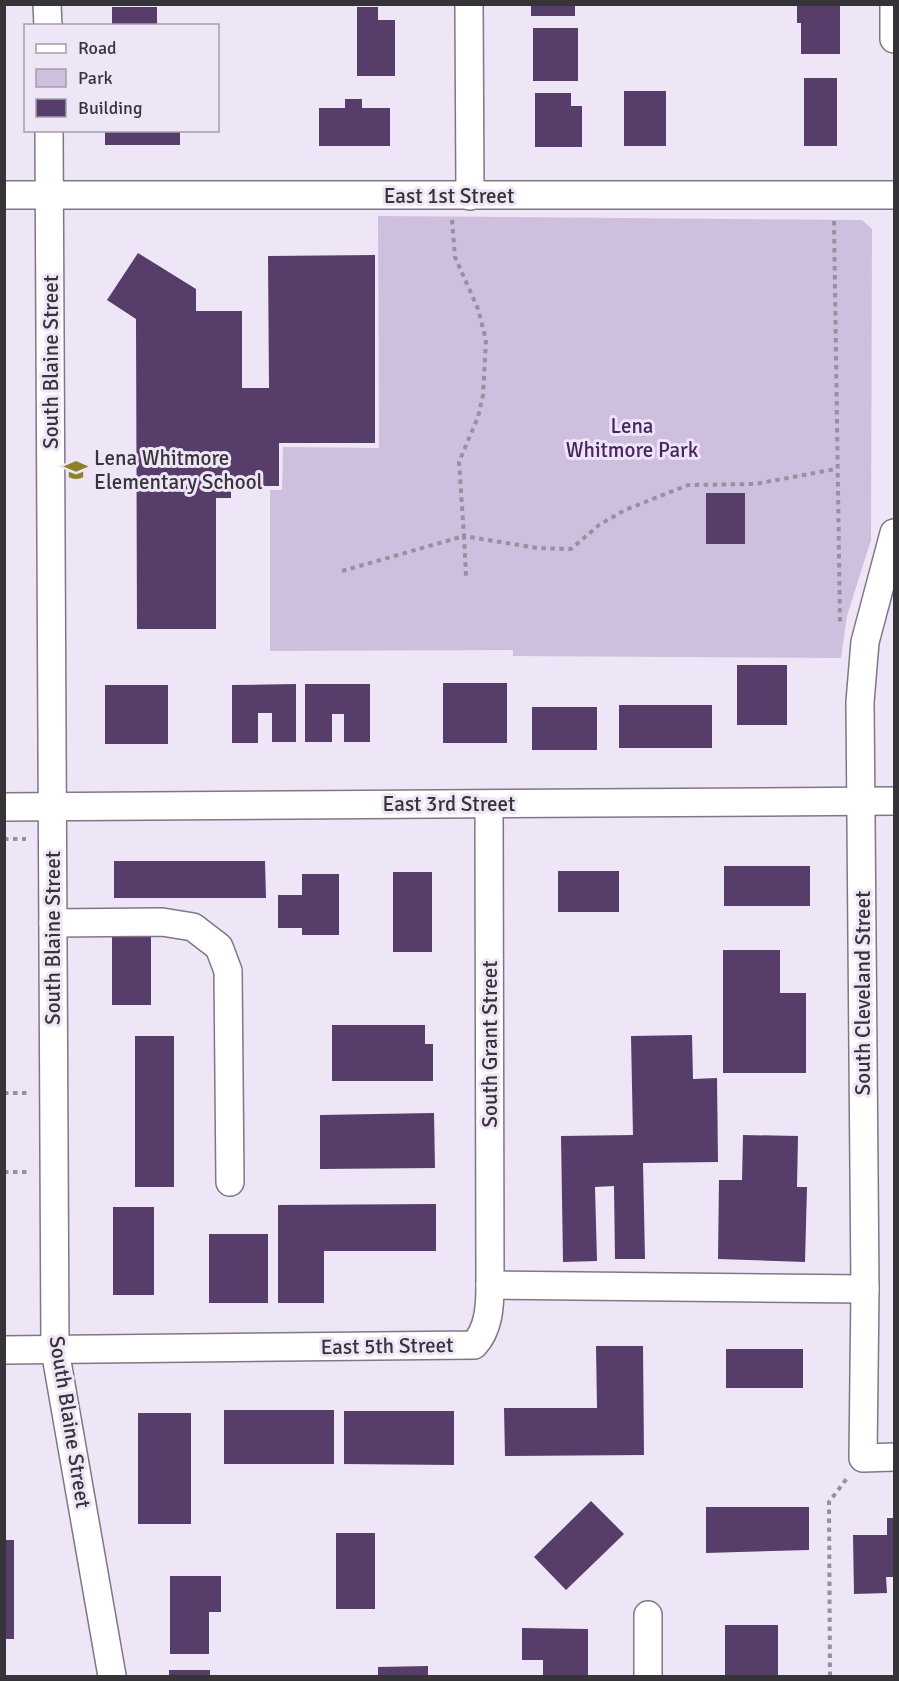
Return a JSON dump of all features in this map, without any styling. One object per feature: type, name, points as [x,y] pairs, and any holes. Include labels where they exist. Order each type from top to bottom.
[{"type":"street","points":[[47,4],[48,24]]},
{"type":"street","points":[[467,207],[469,4]]},
{"type":"street","points":[[894,4],[894,39]]},
{"type":"street","name":"South Blaine Street","points":[[49,132],[55,1350],[112,1677]]},
{"type":"street","name":"East 1st Street","points":[[4,195],[50,194],[467,207],[894,195]]},
{"type":"street","name":"South Cleveland Street","points":[[863,1458],[860,702],[865,642],[894,532]]},
{"type":"street","name":"East 3rd Street","points":[[4,807],[894,801]]},
{"type":"street","name":"South Grant Street","points":[[489,804],[490,1285]]},
{"type":"street","points":[[53,923],[162,922],[193,927],[219,947],[228,971],[230,1182]]},
{"type":"street","points":[[490,1285],[864,1289]]},
{"type":"street","name":"East 5th Street","points":[[4,1350],[474,1345],[482,1337],[489,1310],[490,1285]]},
{"type":"street","points":[[863,1458],[894,1457]]},
{"type":"street","points":[[648,1615],[648,1677]]},
{"type":"path","points":[[466,576],[459,462],[478,417],[483,394],[486,340],[478,309],[454,249],[452,218],[467,207]]},
{"type":"path","points":[[822,220],[834,220],[840,634]]},
{"type":"path","points":[[342,571],[464,536],[537,548],[571,549],[599,525],[624,510],[688,485],[755,484],[836,469]]},
{"type":"path","points":[[4,839],[32,839]]},
{"type":"path","points":[[4,1093],[33,1093]]},
{"type":"path","points":[[4,1172],[33,1172]]},
{"type":"path","points":[[830,1677],[829,1502],[863,1458]]},
{"type":"green space","name":"Lena Whitmore Park","points":[[378,216],[862,220],[872,229],[871,540],[847,616],[841,658],[513,656],[513,650],[270,651],[270,490],[282,490],[283,447],[379,448]]},
{"type":"building","points":[[531,4],[575,4],[575,16],[531,16]]},
{"type":"building","points":[[797,5],[840,5],[840,54],[801,54],[801,23],[797,23]]},
{"type":"building","points":[[112,7],[157,7],[157,24],[112,24]]},
{"type":"building","points":[[357,7],[378,7],[378,20],[395,20],[395,76],[357,76]]},
{"type":"building","points":[[533,28],[578,28],[578,81],[533,81]]},
{"type":"building","points":[[804,78],[837,78],[837,146],[804,146]]},
{"type":"building","points":[[624,91],[666,91],[666,146],[624,146]]},
{"type":"building","points":[[535,93],[571,93],[571,106],[582,106],[582,147],[535,147]]},
{"type":"building","points":[[345,99],[362,99],[362,108],[390,108],[390,146],[319,146],[319,108],[345,108]]},
{"type":"building","points":[[105,132],[180,132],[180,145],[105,145]]},
{"type":"building","points":[[138,253],[196,289],[196,311],[242,311],[242,388],[269,388],[268,256],[375,255],[375,443],[279,443],[279,486],[231,486],[231,498],[216,498],[216,629],[137,629],[136,319],[107,300]]},
{"type":"building","points":[[706,493],[745,493],[745,544],[706,544]]},
{"type":"building","points":[[737,665],[787,665],[787,725],[737,725]]},
{"type":"building","points":[[443,683],[507,683],[507,743],[443,743]]},
{"type":"building","points":[[296,684],[296,742],[272,742],[272,713],[258,713],[258,743],[232,743],[232,685]]},
{"type":"building","points":[[305,684],[370,684],[370,742],[344,742],[344,714],[332,714],[332,742],[305,742]]},
{"type":"building","points":[[105,685],[168,685],[168,744],[105,744]]},
{"type":"building","points":[[619,705],[712,705],[712,748],[619,748]]},
{"type":"building","points":[[532,707],[597,707],[597,750],[532,750]]},
{"type":"building","points":[[114,861],[265,861],[266,898],[114,898]]},
{"type":"building","points":[[724,866],[810,866],[810,906],[724,906]]},
{"type":"building","points":[[558,871],[619,871],[619,912],[558,912]]},
{"type":"building","points":[[393,872],[432,872],[432,952],[393,952]]},
{"type":"building","points":[[302,874],[339,874],[339,935],[302,935],[302,928],[278,928],[278,895],[302,895]]},
{"type":"building","points":[[112,936],[151,936],[151,1005],[112,1005]]},
{"type":"building","points":[[723,950],[780,950],[780,993],[806,993],[806,1073],[723,1073]]},
{"type":"building","points":[[332,1025],[425,1025],[425,1044],[433,1044],[433,1081],[332,1081]]},
{"type":"building","points":[[692,1035],[693,1079],[717,1078],[718,1162],[643,1163],[645,1259],[615,1259],[614,1186],[595,1187],[597,1261],[563,1262],[561,1136],[633,1135],[631,1036]]},
{"type":"building","points":[[135,1036],[174,1036],[174,1187],[135,1187]]},
{"type":"building","points":[[434,1113],[435,1168],[320,1169],[320,1115]]},
{"type":"building","points":[[743,1135],[798,1136],[797,1187],[807,1187],[805,1262],[718,1259],[719,1180],[742,1180]]},
{"type":"building","points":[[436,1204],[436,1251],[324,1251],[324,1303],[278,1303],[278,1205]]},
{"type":"building","points":[[113,1207],[154,1207],[154,1295],[113,1295]]},
{"type":"building","points":[[209,1234],[268,1234],[268,1303],[209,1303]]},
{"type":"building","points":[[596,1346],[643,1346],[644,1455],[505,1456],[504,1408],[597,1408]]},
{"type":"building","points":[[726,1349],[803,1349],[803,1388],[726,1388]]},
{"type":"building","points":[[224,1410],[334,1410],[334,1464],[224,1464]]},
{"type":"building","points":[[344,1411],[454,1411],[454,1465],[344,1464]]},
{"type":"building","points":[[138,1413],[191,1413],[191,1524],[138,1524]]},
{"type":"building","points":[[591,1501],[624,1534],[566,1590],[534,1557]]},
{"type":"building","points":[[706,1507],[809,1507],[809,1550],[706,1553]]},
{"type":"building","points":[[887,1518],[894,1518],[894,1577],[886,1577],[887,1593],[854,1594],[853,1535],[887,1535]]},
{"type":"building","points":[[336,1533],[375,1533],[375,1609],[336,1609]]},
{"type":"building","points":[[4,1540],[14,1540],[14,1639],[4,1639]]},
{"type":"building","points":[[170,1576],[221,1576],[221,1612],[209,1612],[209,1654],[170,1654]]},
{"type":"building","points":[[725,1625],[778,1625],[778,1676],[725,1676]]},
{"type":"building","points":[[522,1628],[588,1629],[588,1676],[543,1676],[543,1660],[522,1660]]},
{"type":"building","points":[[428,1666],[428,1676],[378,1676],[378,1667]]},
{"type":"building","points":[[169,1670],[210,1670],[210,1676],[169,1676]]},
{"type":"place","name":"Lena Whitmore Elementary School","points":[[76,470]]}]
